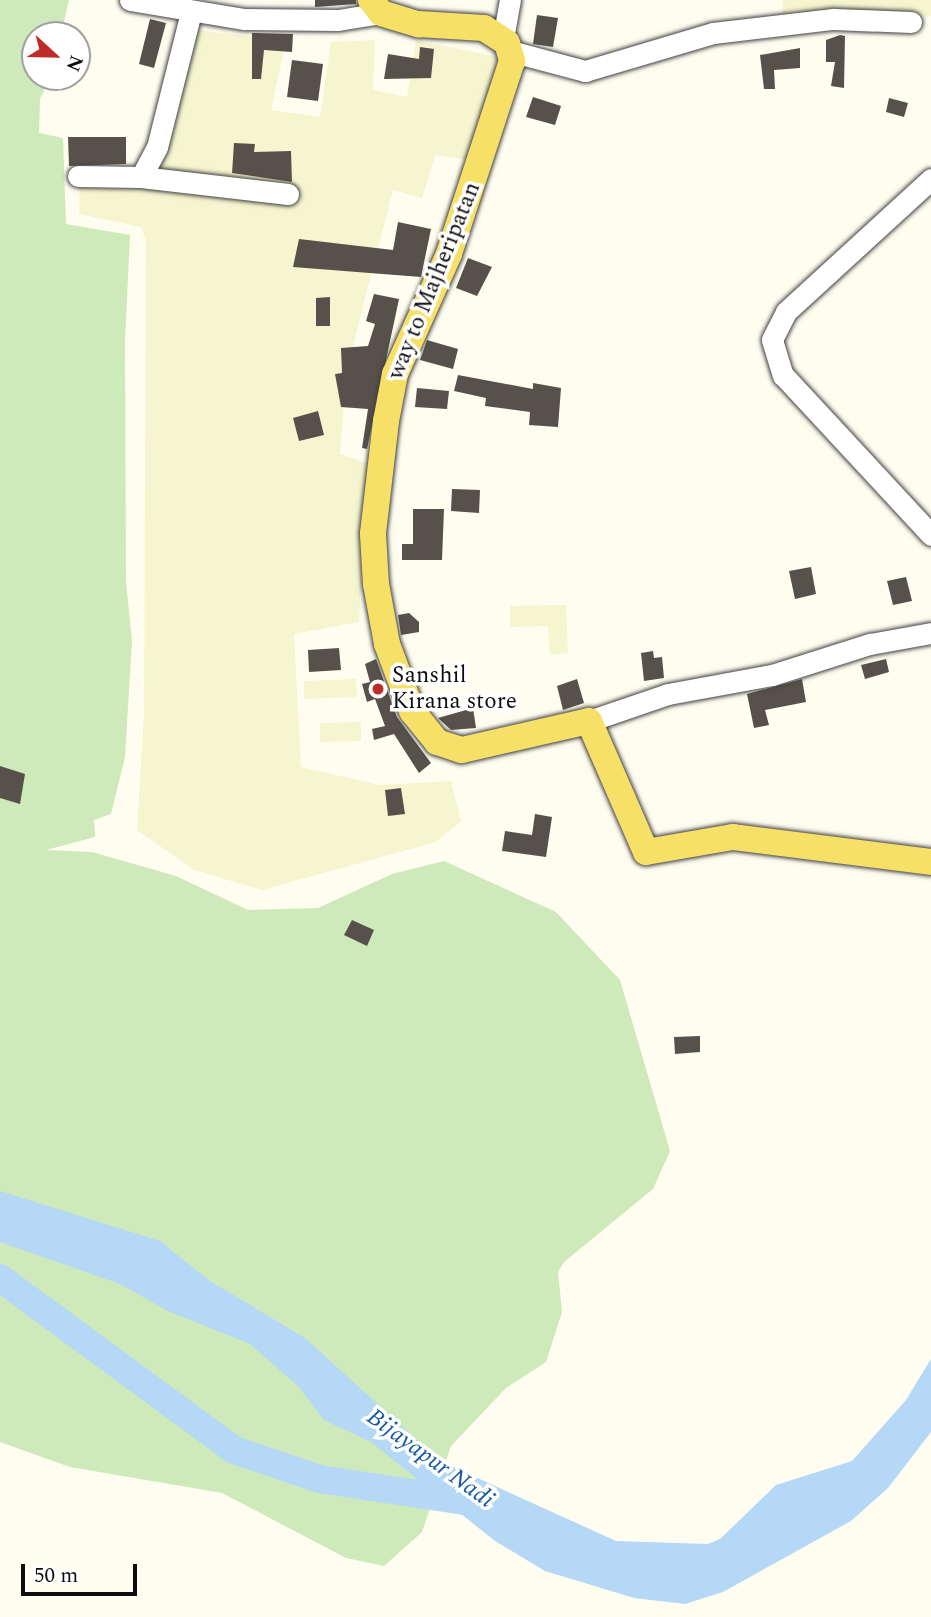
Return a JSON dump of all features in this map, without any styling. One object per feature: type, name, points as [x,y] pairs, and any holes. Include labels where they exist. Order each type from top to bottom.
[{"type":"main road","points":[[376,7],[418,24],[484,28],[507,45]]},
{"type":"main road","name":"way to Majheripatan","points":[[507,45],[508,76],[472,192],[395,374],[373,534],[379,615],[412,711],[437,742],[462,750],[589,722]]},
{"type":"main road","points":[[589,722],[646,852],[733,837],[931,862]]},
{"type":"street","points":[[130,0],[322,21],[376,7]]},
{"type":"street","points":[[514,2],[507,45],[585,71],[713,33],[833,19],[911,22]]},
{"type":"street","points":[[141,177],[157,147],[203,9]]},
{"type":"street","points":[[78,176],[141,177],[288,194]]},
{"type":"street","points":[[931,179],[786,312],[772,340],[783,375],[931,535]]},
{"type":"street","points":[[589,722],[668,694],[772,675],[870,644],[931,633]]},
{"type":"green space","points":[[0,0],[69,0],[64,21],[21,21],[21,91],[44,91],[40,99],[39,133],[63,138],[66,224],[130,235],[125,341],[126,582],[132,640],[125,757],[111,814],[94,820],[95,837],[46,850],[92,852],[176,876],[248,910],[318,908],[392,874],[444,861],[556,912],[620,980],[670,1151],[653,1189],[564,1262],[558,1272],[562,1312],[546,1362],[506,1388],[451,1446],[422,1532],[384,1566],[346,1558],[222,1493],[70,1467],[0,1442]]},
{"type":"green space","points":[[783,0],[931,0],[931,16],[782,16]]},
{"type":"green space","points":[[197,30],[286,41],[271,110],[320,117],[331,42],[375,40],[373,90],[407,97],[416,40],[498,57],[467,160],[435,155],[422,198],[393,190],[347,369],[340,454],[367,463],[359,622],[294,634],[301,767],[380,785],[451,781],[461,821],[436,842],[262,890],[194,870],[137,830],[144,715],[146,241],[141,227],[79,214],[80,179],[158,172]]},
{"type":"green space","points":[[566,605],[568,653],[550,655],[548,626],[510,627],[510,606]]},
{"type":"green space","points":[[356,679],[357,697],[304,699],[304,681]]},
{"type":"green space","points":[[361,722],[361,741],[320,742],[320,723]]},
{"type":"water","name":"Bijayapur Nadi","points":[[0,1191],[160,1241],[210,1281],[305,1338],[440,1461],[616,1541],[708,1544],[720,1539],[776,1485],[852,1461],[906,1400],[931,1359],[931,1432],[888,1488],[851,1521],[723,1592],[685,1604],[634,1598],[545,1571],[495,1541],[371,1442],[324,1420],[298,1386],[250,1344],[168,1311],[120,1284],[0,1242]]},
{"type":"building","points":[[315,0],[356,0],[356,4],[315,7]]},
{"type":"building","points":[[537,15],[558,18],[553,47],[533,44]]},
{"type":"building","points":[[150,19],[166,23],[154,68],[139,64]]},
{"type":"building","points":[[252,33],[293,34],[292,52],[264,50],[261,79],[252,79]]},
{"type":"building","points":[[845,36],[844,88],[831,86],[835,62],[826,62],[826,40]]},
{"type":"building","points":[[420,47],[434,49],[431,78],[384,79],[388,54],[419,59]]},
{"type":"building","points":[[800,48],[800,68],[774,70],[775,89],[764,89],[760,55]]},
{"type":"building","points":[[292,60],[323,64],[318,101],[287,97]]},
{"type":"building","points":[[533,97],[561,106],[555,125],[526,117]]},
{"type":"building","points":[[889,98],[908,103],[904,117],[886,112]]},
{"type":"building","points":[[68,137],[126,137],[126,164],[69,166]]},
{"type":"building","points":[[234,143],[255,144],[254,152],[291,151],[292,182],[232,173]]},
{"type":"building","points":[[398,222],[431,229],[421,277],[293,267],[299,239],[393,250]]},
{"type":"building","points":[[468,258],[492,267],[477,296],[456,288]]},
{"type":"building","points":[[374,294],[399,299],[367,449],[362,448],[368,409],[341,407],[335,374],[342,373],[341,348],[368,346],[375,324],[366,321]]},
{"type":"building","points":[[330,297],[330,326],[316,326],[316,298]]},
{"type":"building","points":[[427,340],[458,349],[453,369],[420,360]]},
{"type":"building","points":[[458,375],[533,389],[533,383],[561,388],[558,427],[529,425],[530,412],[485,406],[486,398],[454,391]]},
{"type":"building","points":[[417,388],[449,391],[447,409],[415,407]]},
{"type":"building","points":[[318,411],[324,435],[299,441],[293,418]]},
{"type":"building","points":[[452,489],[480,490],[479,513],[451,511]]},
{"type":"building","points":[[413,509],[444,509],[442,560],[402,560],[402,544],[413,544]]},
{"type":"building","points":[[811,567],[816,594],[795,599],[789,571]]},
{"type":"building","points":[[906,577],[912,601],[893,605],[887,581]]},
{"type":"building","points":[[409,613],[419,622],[419,632],[401,635],[398,615]]},
{"type":"building","points":[[339,648],[341,670],[309,672],[308,650]]},
{"type":"building","points":[[653,651],[654,658],[662,657],[664,678],[644,681],[641,653]]},
{"type":"building","points":[[376,659],[397,717],[431,763],[419,773],[394,734],[374,740],[372,729],[385,726],[375,699],[367,702],[362,684],[370,682],[365,664]]},
{"type":"building","points":[[886,659],[889,672],[865,679],[861,665]]},
{"type":"building","points":[[577,679],[584,703],[563,710],[557,686]]},
{"type":"building","points":[[802,679],[806,702],[765,710],[769,725],[754,728],[747,694]]},
{"type":"building","points":[[473,708],[476,728],[451,730],[438,718]]},
{"type":"building","points":[[0,766],[25,774],[20,804],[0,798]]},
{"type":"building","points":[[401,788],[405,814],[388,816],[385,790]]},
{"type":"building","points":[[535,814],[552,817],[546,857],[502,851],[505,831],[532,835]]},
{"type":"building","points":[[352,920],[374,930],[367,946],[344,935]]},
{"type":"building","points":[[700,1036],[700,1052],[675,1054],[674,1037]]},
{"type":"waterway","name":"Bijayapur Nadi","points":[[0,1278],[234,1450],[319,1479],[477,1503]]},
{"type":"place","name":"Sanshil Kirana store","points":[[378,689]]}]
